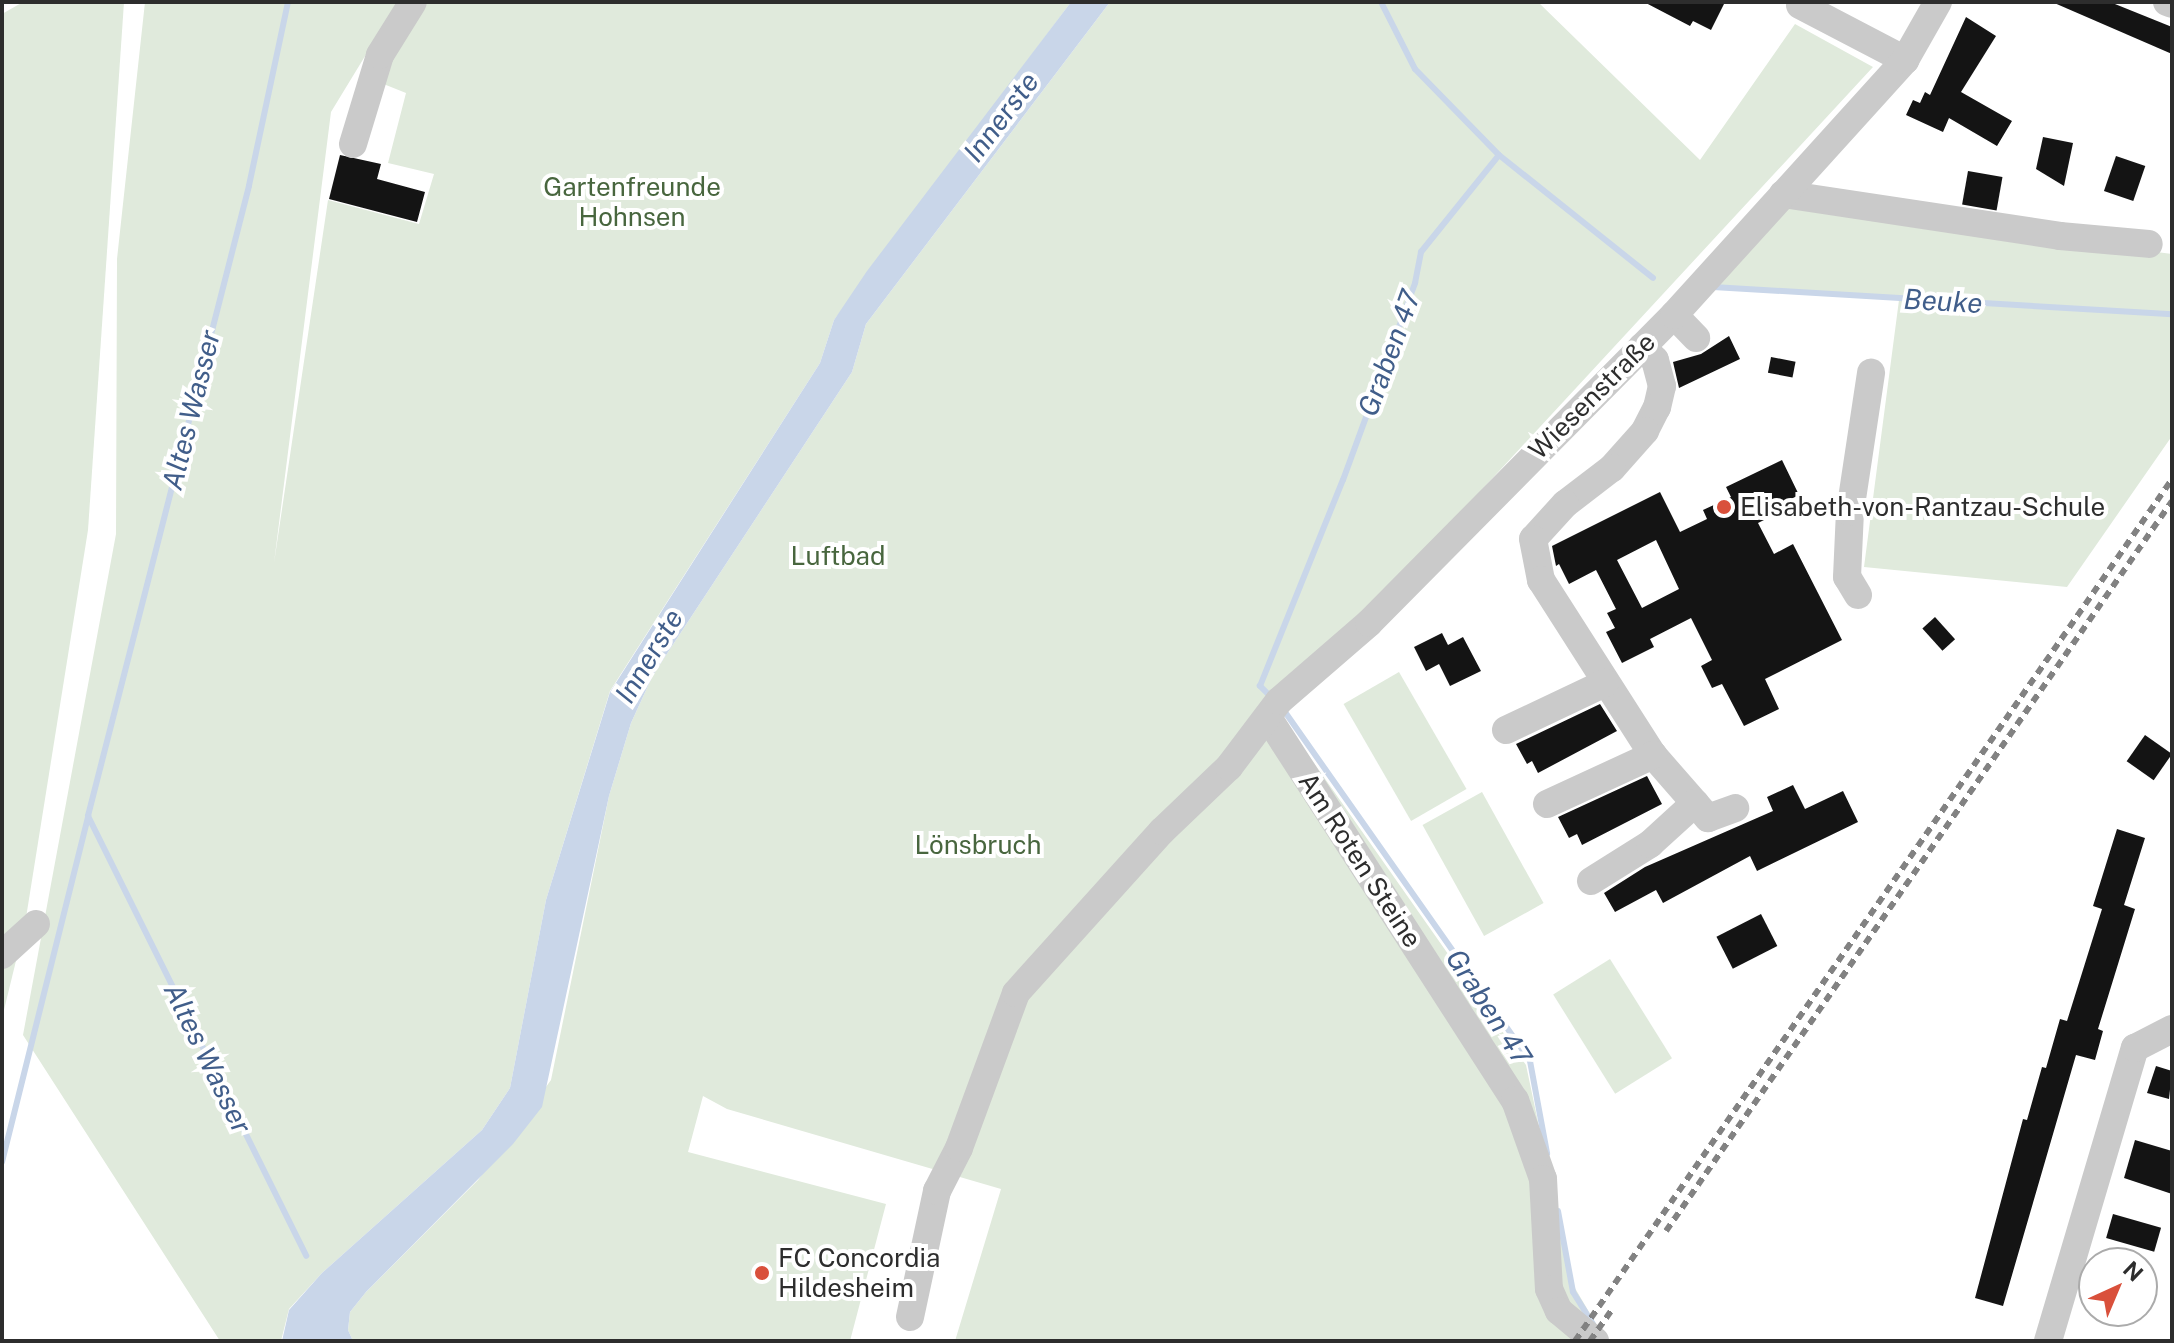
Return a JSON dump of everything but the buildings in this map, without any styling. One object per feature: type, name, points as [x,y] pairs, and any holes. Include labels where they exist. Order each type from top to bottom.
[{"type":"street","points":[[353,144],[380,55],[413,2]]},
{"type":"street","name":"Wiesenstraße","points":[[910,1317],[937,1191],[959,1148],[1016,993],[1269,719],[1279,701],[1369,623],[1674,315],[1905,60],[1938,2]]},
{"type":"street","points":[[1800,5],[1905,60]]},
{"type":"street","points":[[1783,194],[2060,236],[2149,244]]},
{"type":"street","points":[[1674,315],[1696,338]]},
{"type":"street","points":[[1642,347],[1655,360],[1662,386],[1645,431],[1533,539],[1541,580],[1653,755],[1708,818],[1735,808]]},
{"type":"street","points":[[1858,595],[1847,577],[1850,512],[1871,373]]},
{"type":"street","points":[[1506,730],[1605,683]]},
{"type":"street","name":"Am Roten Steine","points":[[1269,719],[1515,1100],[1543,1179],[1549,1289],[1559,1311],[1595,1341]]},
{"type":"street","points":[[1547,804],[1653,755]]},
{"type":"street","points":[[1591,881],[1650,844],[1695,803]]},
{"type":"street","points":[[2,955],[36,924]]},
{"type":"street","points":[[2048,1341],[2135,1048],[2172,1029]]},
{"type":"green space","points":[[23,2],[124,2],[88,530],[25,924],[2,1018],[2,14]]},
{"type":"green space","name":"Gartenfreunde Hohnsen","points":[[145,2],[398,2],[331,112],[274,563],[328,200],[419,224],[434,174],[388,163],[406,93],[381,83],[390,53],[424,2],[1071,2],[834,320],[820,363],[610,691],[546,900],[510,1088],[482,1130],[322,1273],[289,1309],[281,1341],[220,1341],[23,1035],[116,534],[117,259]]},
{"type":"green space","name":"Lönsbruch","points":[[1110,2],[1538,2],[1700,160],[1795,24],[1873,67],[1377,603],[1269,699],[1526,1065],[1572,1283],[1606,1341],[955,1341],[1001,1189],[727,1109],[703,1096],[688,1152],[886,1204],[850,1341],[353,1341],[348,1330],[350,1312],[366,1292],[478,1180],[551,1080],[609,796],[631,723],[653,675],[852,372],[866,324]]},
{"type":"green space","points":[[1781,203],[2172,254],[2172,436],[2067,587],[1864,567],[1899,300],[1710,284]]},
{"type":"green space","points":[[1399,672],[1466,789],[1411,821],[1344,704]]},
{"type":"green space","points":[[1482,792],[1544,903],[1484,936],[1423,825]]},
{"type":"green space","points":[[1610,959],[1672,1058],[1615,1094],[1553,995]]},
{"type":"water","name":"Innerste","points":[[1071,2],[1110,2],[866,324],[852,372],[653,675],[631,723],[609,796],[542,1107],[513,1144],[366,1292],[350,1312],[348,1330],[353,1341],[282,1341],[289,1310],[322,1273],[482,1130],[510,1088],[546,900],[610,692],[820,363],[834,320],[867,271]]},
{"type":"waterway","name":"Altes Wasser","points":[[288,2],[249,186],[88,816],[306,1256]]},
{"type":"waterway","name":"Beuke","points":[[1381,2],[1415,69],[1499,155],[1653,278]]},
{"type":"waterway","name":"Graben 47","points":[[1271,697],[1260,686],[1343,480],[1415,283],[1421,252],[1499,155]]},
{"type":"waterway","name":"Beuke","points":[[1713,287],[2172,314]]},
{"type":"waterway","name":"Graben 47","points":[[1285,712],[1530,1061],[1547,1153]]},
{"type":"waterway","name":"Altes Wasser","points":[[2,1162],[88,816]]},
{"type":"waterway","name":"Graben 47","points":[[1558,1211],[1573,1292],[1593,1324]]},
{"type":"railway","points":[[1575,1341],[2172,479]]},
{"type":"railway","points":[[1666,1231],[2172,501]]},
{"type":"railway","points":[[1590,1341],[1612,1309]]},
{"type":"place","name":"Elisabeth-von-Rantzau-Schule","points":[[1724,507]]},
{"type":"place","name":"FC Concordia Hildesheim","points":[[762,1273]]},
{"type":"park label","name":"Luftbad","points":[[838,556]]}]
